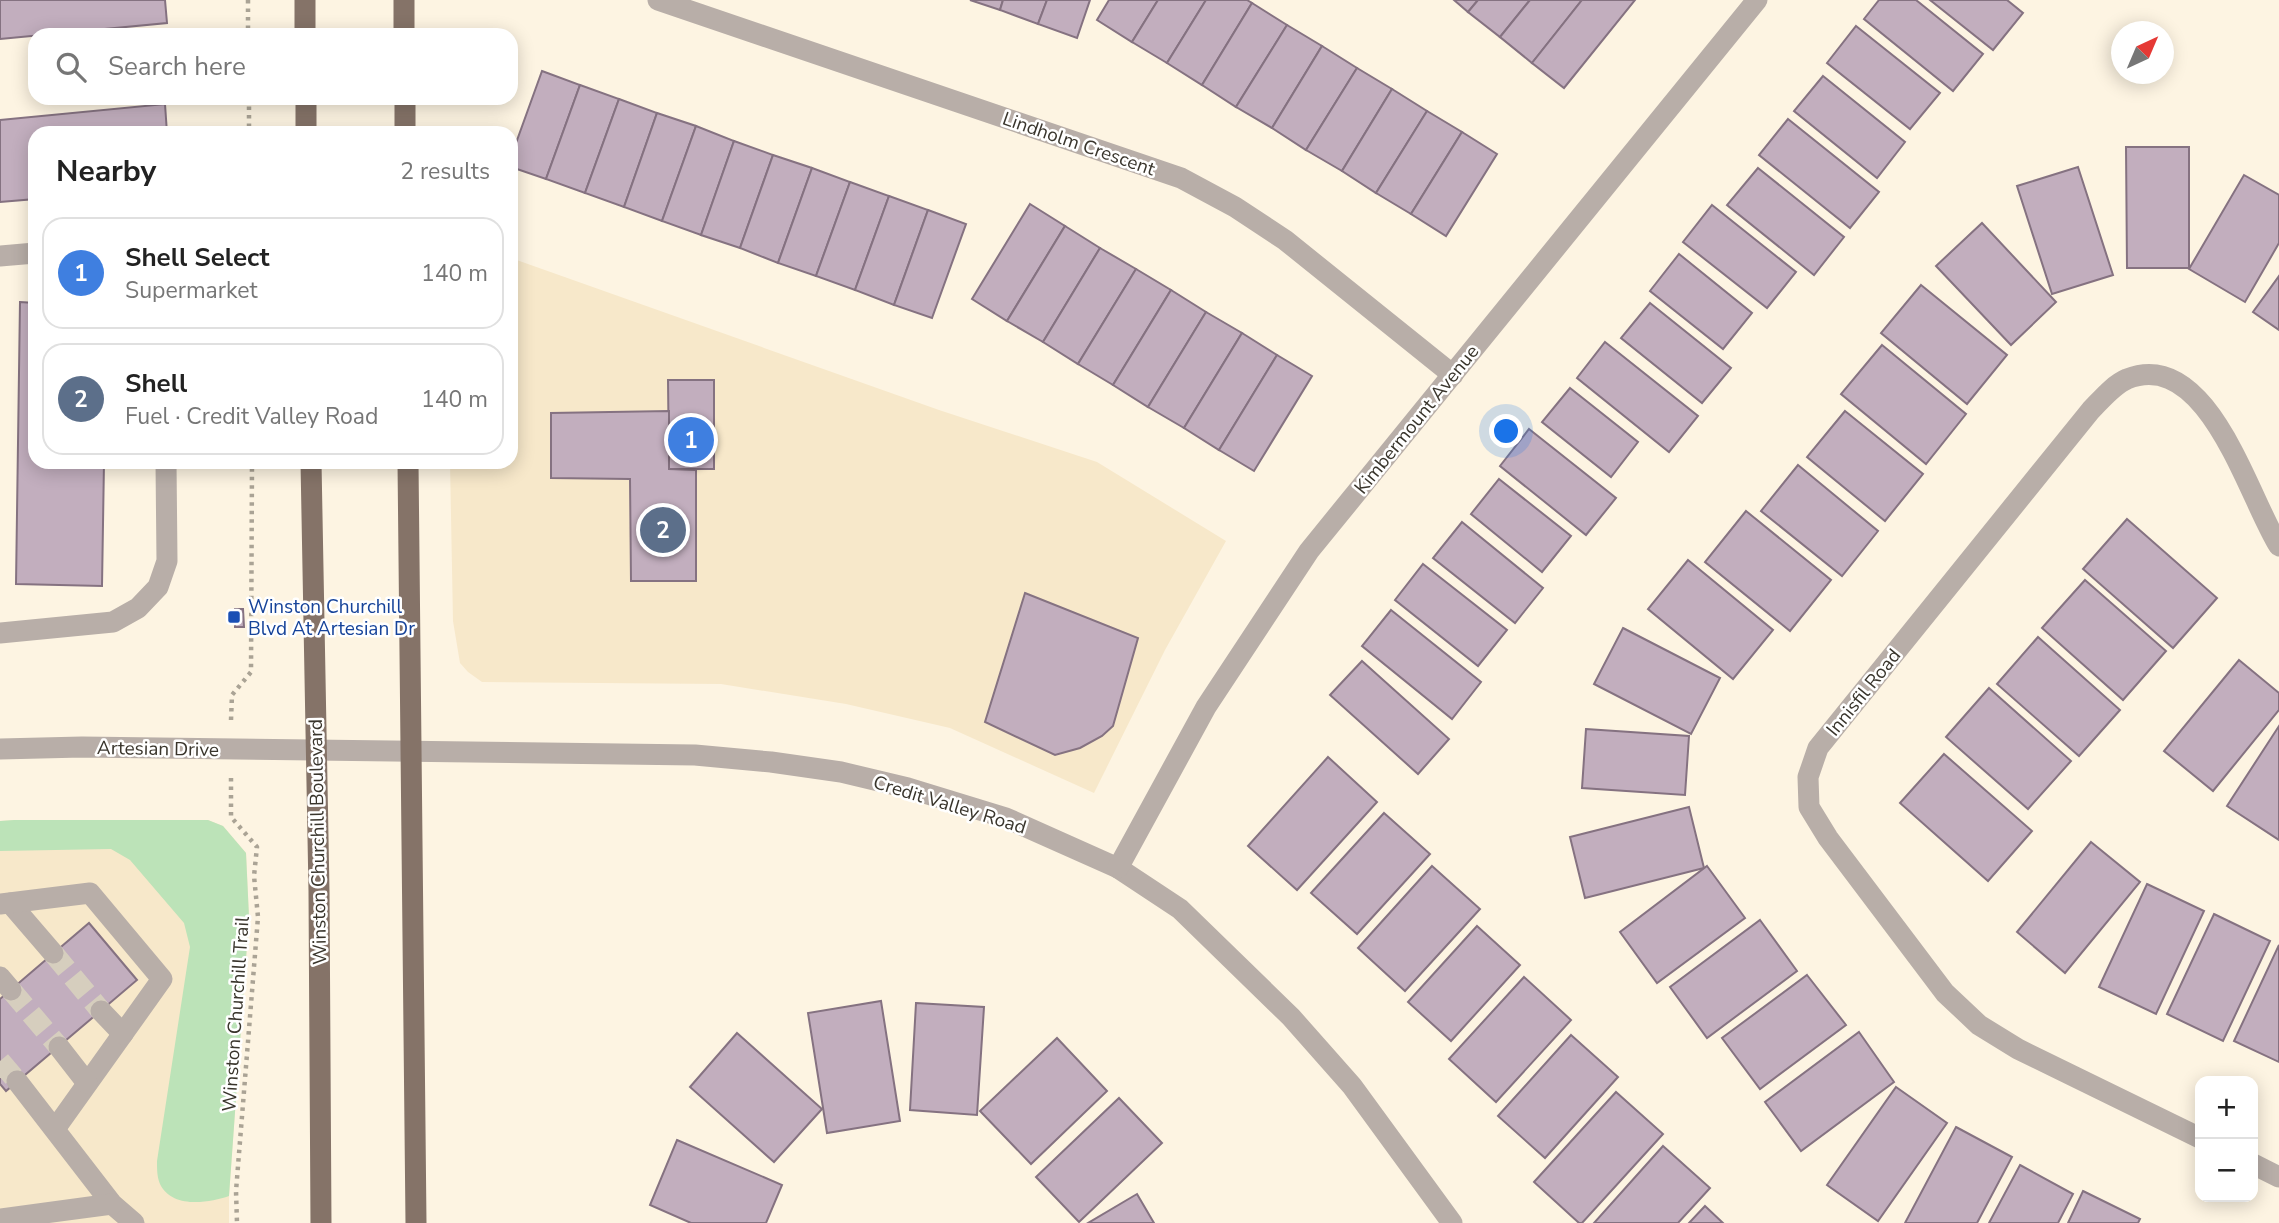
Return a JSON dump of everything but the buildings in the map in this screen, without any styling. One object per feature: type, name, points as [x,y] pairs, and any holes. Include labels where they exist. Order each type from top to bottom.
[{"type":"main road","points":[[305,0],[305,28]]},
{"type":"main road","points":[[404,0],[404,28]]},
{"type":"main road","points":[[306,105],[306,126]]},
{"type":"main road","points":[[405,105],[405,126]]},
{"type":"main road","name":"Winston Churchill Boulevard","points":[[310,469],[319,891],[321,1223]]},
{"type":"main road","points":[[408,469],[416,1223]]},
{"type":"street","name":"Lindholm Crescent","points":[[658,0],[1181,178],[1236,207],[1285,240],[1453,375]]},
{"type":"street","name":"Kimbermount Avenue","points":[[1118,868],[1206,706],[1309,551],[1757,0]]},
{"type":"street","points":[[0,256],[28,254]]},
{"type":"street","name":"Innisfil Road","points":[[2195,1136],[2018,1049],[1979,1025],[1945,993],[1828,838],[1809,807],[1808,777],[1818,748],[1831,731],[2091,410],[2125,379],[2144,375],[2166,377],[2187,388],[2202,402],[2220,428],[2279,546]]},
{"type":"street","points":[[0,633],[113,622],[138,608],[158,587],[167,561],[166,469]]},
{"type":"street","name":"Artesian Drive","points":[[0,749],[82,747],[411,752]]},
{"type":"street","name":"Credit Valley Road","points":[[411,752],[695,755],[841,772],[908,788],[1006,818],[1118,868],[1180,909],[1291,1017],[1352,1086],[1452,1223]]},
{"type":"street","points":[[5,903],[90,893],[162,979],[55,1129]]},
{"type":"street","points":[[5,903],[53,953]]},
{"type":"street","points":[[102,1011],[123,1034]]},
{"type":"street","points":[[59,1047],[87,1083]]},
{"type":"street","points":[[17,1081],[112,1204],[134,1223]]},
{"type":"street","points":[[2258,1166],[2279,1177]]},
{"type":"street","points":[[0,1219],[112,1204]]},
{"type":"path","points":[[248,0],[248,28]]},
{"type":"path","points":[[249,105],[249,126]]},
{"type":"path","points":[[232,695],[251,673],[252,469]]},
{"type":"path","name":"Winston Churchill Trail","points":[[231,817],[257,847],[254,876],[258,917],[236,1191],[237,1223]]},
{"type":"shaded area","points":[[518,260],[939,410],[1097,462],[1226,541],[1165,650],[1094,793],[950,728],[846,704],[721,684],[482,682],[460,663],[453,621],[450,469],[518,469]]},
{"type":"shaded area","points":[[208,820],[223,826],[246,853],[249,917],[229,1223],[0,1223],[0,821]]},
{"type":"green space","points":[[208,820],[223,826],[246,853],[249,917],[229,1196],[202,1202],[182,1201],[166,1192],[158,1176],[157,1161],[190,947],[184,923],[130,860],[111,849],[0,851],[0,821]]},
{"type":"tunnel","points":[[53,953],[101,1011]]},
{"type":"tunnel","points":[[11,990],[59,1047]]},
{"type":"tunnel","points":[[0,1061],[17,1081]]},
{"type":"place","name":"Shell Select","points":[[691,440]]},
{"type":"place","name":"Shell","points":[[663,530]]},
{"type":"place","name":"Winston Churchill Blvd At Artesian Dr","points":[[234,617]]}]
